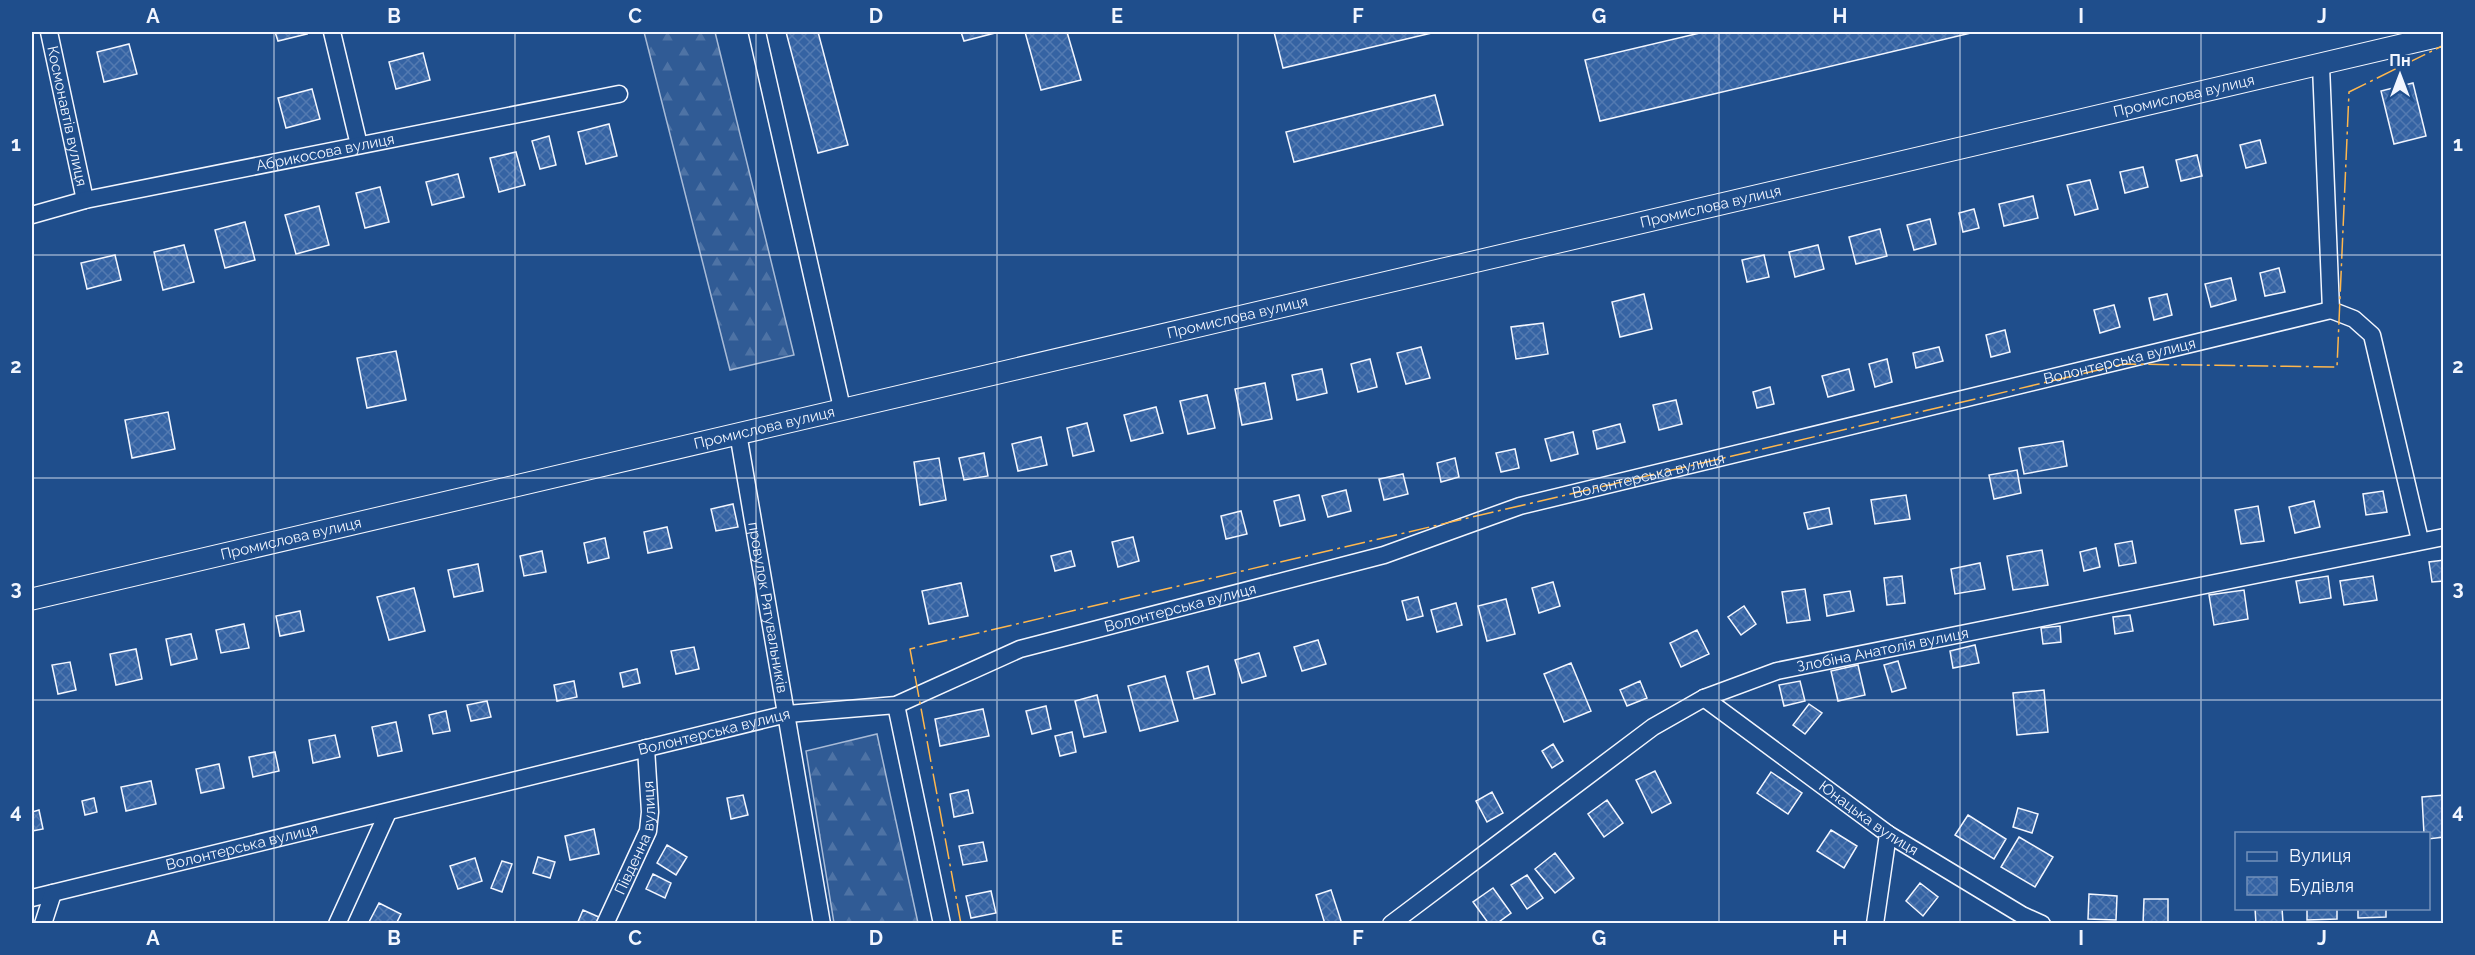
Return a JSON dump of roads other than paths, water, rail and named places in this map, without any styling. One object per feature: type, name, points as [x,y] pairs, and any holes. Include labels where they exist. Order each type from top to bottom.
[{"type":"street","name":"Космонавтів вулиця","points":[[49,32],[85,200]]},
{"type":"street","points":[[332,32],[359,145]]},
{"type":"street","points":[[757,32],[842,408]]},
{"type":"street","name":"Промислова вулиця","points":[[32,599],[842,408],[2321,66],[2444,35]]},
{"type":"street","points":[[2321,66],[2331,310],[2355,319],[2372,335],[2420,540]]},
{"type":"street","name":"Абрикосова вулиця","points":[[32,215],[85,200],[619,94]]},
{"type":"street","name":"Волонтерська вулиця","points":[[32,898],[787,714],[896,705],[1020,649],[1384,555],[1520,506],[2331,310]]},
{"type":"street","name":"провулок Рятувальників","points":[[738,433],[822,924]]},
{"type":"street","name":"Злобіна Анатолія вулиця","points":[[1391,924],[1653,727],[1704,698],[1777,671],[2444,537]]},
{"type":"street","name":"Юнацька вулиця","points":[[1704,698],[1888,834],[2022,915],[2042,924]]},
{"type":"street","points":[[896,705],[942,924]]},
{"type":"street","name":"Південна вулиця","points":[[605,924],[648,831],[650,812],[646,748]]},
{"type":"street","points":[[337,924],[388,812]]},
{"type":"street","points":[[1875,924],[1888,834]]},
{"type":"street","points":[[43,924],[53,893]]}]
